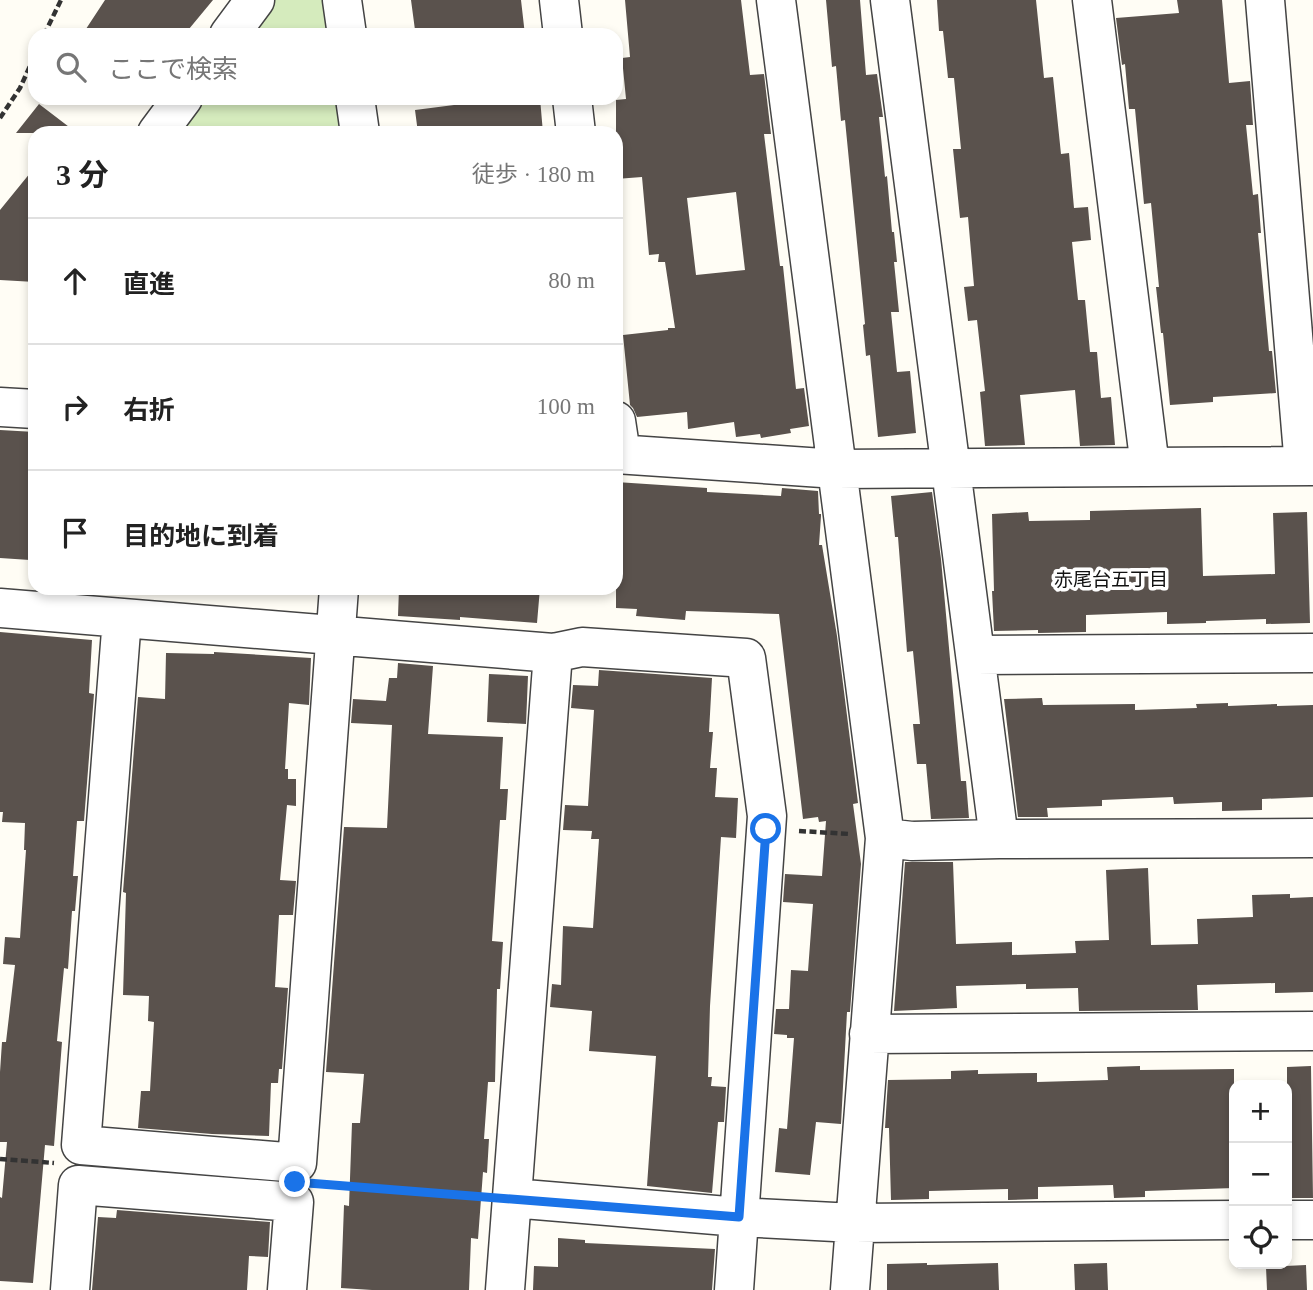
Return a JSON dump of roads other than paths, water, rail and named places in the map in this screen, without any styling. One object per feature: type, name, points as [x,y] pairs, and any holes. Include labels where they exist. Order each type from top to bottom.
[{"type":"street","points":[[234,28],[255,0]]},
{"type":"street","points":[[342,0],[345,28]]},
{"type":"street","points":[[559,0],[562,28]]},
{"type":"street","points":[[776,0],[885,838],[850,1290]]},
{"type":"street","points":[[890,0],[999,839]]},
{"type":"street","points":[[1092,0],[1150,467]]},
{"type":"street","points":[[623,444],[837,469],[1308,466],[1265,0]]},
{"type":"street","points":[[161,126],[178,105]]},
{"type":"street","points":[[356,105],[359,126]]},
{"type":"street","points":[[573,105],[575,126]]},
{"type":"street","points":[[0,407],[28,409]]},
{"type":"street","points":[[122,618],[81,1145],[297,1163],[338,595]]},
{"type":"street","points":[[0,608],[553,653],[582,646],[746,658],[767,816],[734,1290]]},
{"type":"street","points":[[505,1290],[553,653]]},
{"type":"street","points":[[975,654],[1313,653]]},
{"type":"street","points":[[885,838],[912,841],[1313,838]]},
{"type":"street","points":[[869,1034],[1313,1031]]},
{"type":"street","points":[[70,1290],[78,1185],[294,1202],[287,1290]]},
{"type":"street","points":[[512,1198],[739,1217],[854,1223],[1229,1220]]},
{"type":"street","points":[[1292,1220],[1313,1220]]},
{"type":"district","name":"赤尾台五丁目","points":[[1111,579]]}]
